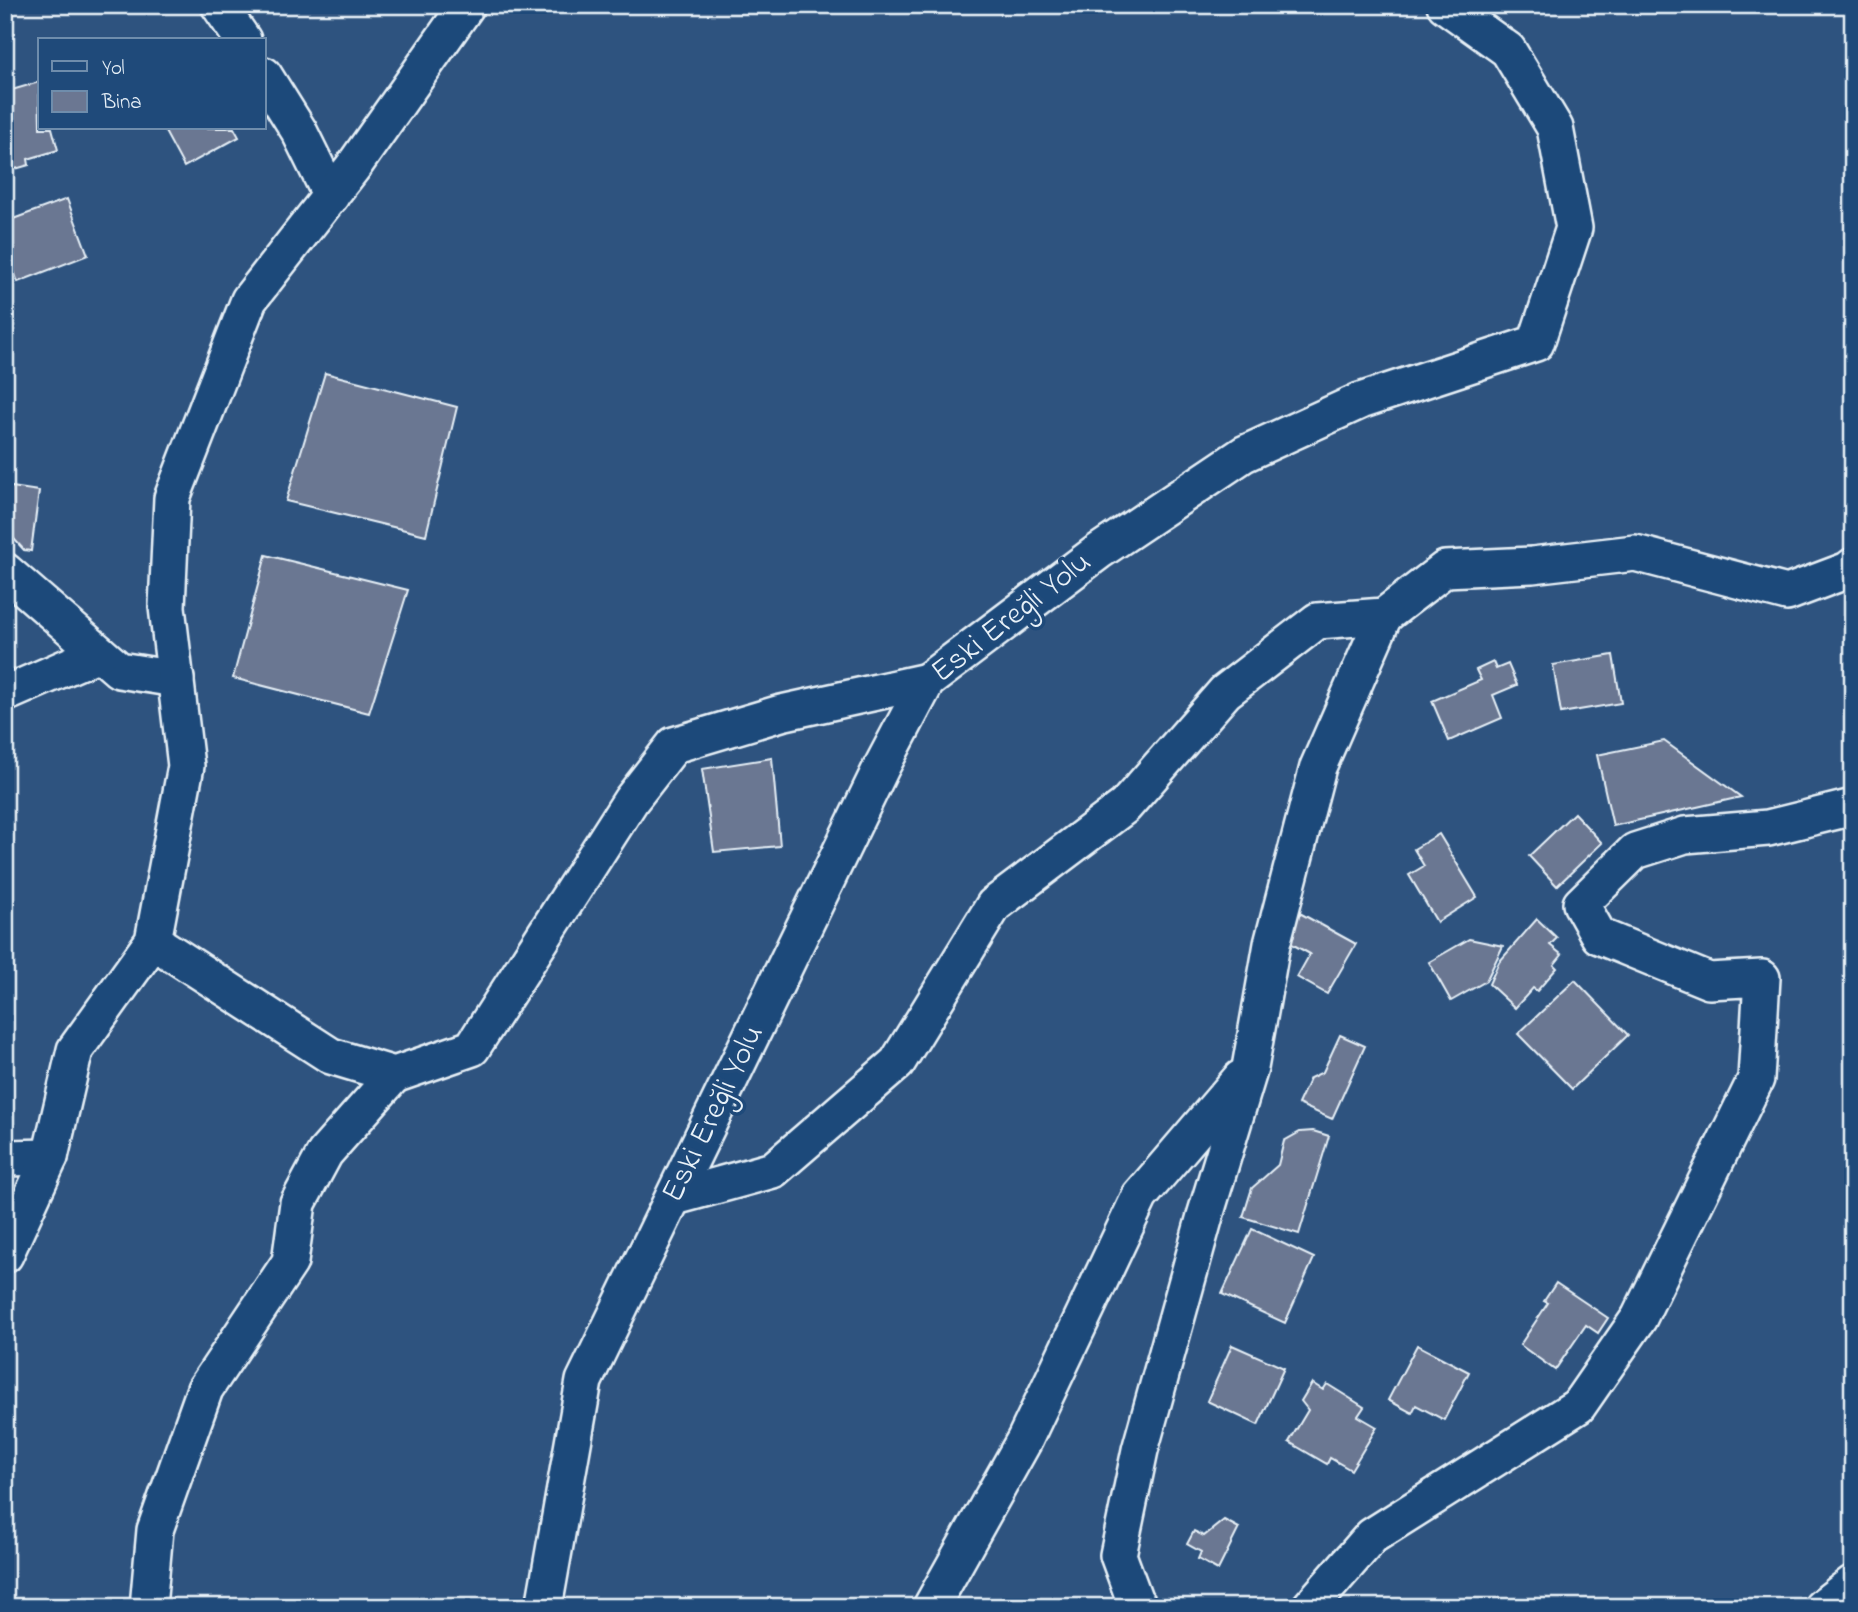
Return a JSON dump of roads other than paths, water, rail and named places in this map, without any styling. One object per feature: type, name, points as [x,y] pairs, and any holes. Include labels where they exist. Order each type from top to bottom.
[{"type":"street","points":[[219,5],[242,38]]},
{"type":"street","points":[[5,1255],[50,1157],[75,1050],[153,942],[186,765],[167,607],[172,498],[249,300],[331,196],[467,5]]},
{"type":"street","name":"Eski Ereğli Yolu","points":[[544,1607],[584,1381],[881,768],[927,681],[1098,552],[1244,454],[1360,401],[1536,343],[1574,228],[1555,128],[1507,50],[1445,5]]},
{"type":"street","points":[[266,78],[299,131],[331,196]]},
{"type":"street","points":[[1140,1607],[1135,1601],[1118,1555],[1140,1450],[1205,1216],[1250,1068],[1272,944],[1318,767],[1384,616],[1445,569],[1532,565],[1636,553],[1787,593],[1853,566]]},
{"type":"street","points":[[5,571],[118,670],[176,679]]},
{"type":"street","points":[[674,1197],[773,1170],[897,1063],[994,905],[1125,806],[1225,692],[1317,621],[1384,616]]},
{"type":"street","points":[[5,694],[99,653]]},
{"type":"street","points":[[148,1607],[155,1530],[205,1389],[290,1262],[298,1203],[325,1153],[394,1075],[472,1048],[631,800],[674,745],[781,713],[927,681]]},
{"type":"street","points":[[1310,1607],[1372,1536],[1578,1405],[1639,1318],[1756,1079],[1762,978],[1709,981],[1599,936],[1581,904],[1635,851],[1685,835],[1768,828],[1853,807]]},
{"type":"street","points":[[153,942],[331,1056],[394,1075]]},
{"type":"street","points":[[931,1607],[1026,1439],[1140,1196],[1250,1068]]},
{"type":"street","points":[[5,1158],[50,1157]]},
{"type":"street","points":[[1822,1607],[1853,1583]]}]
